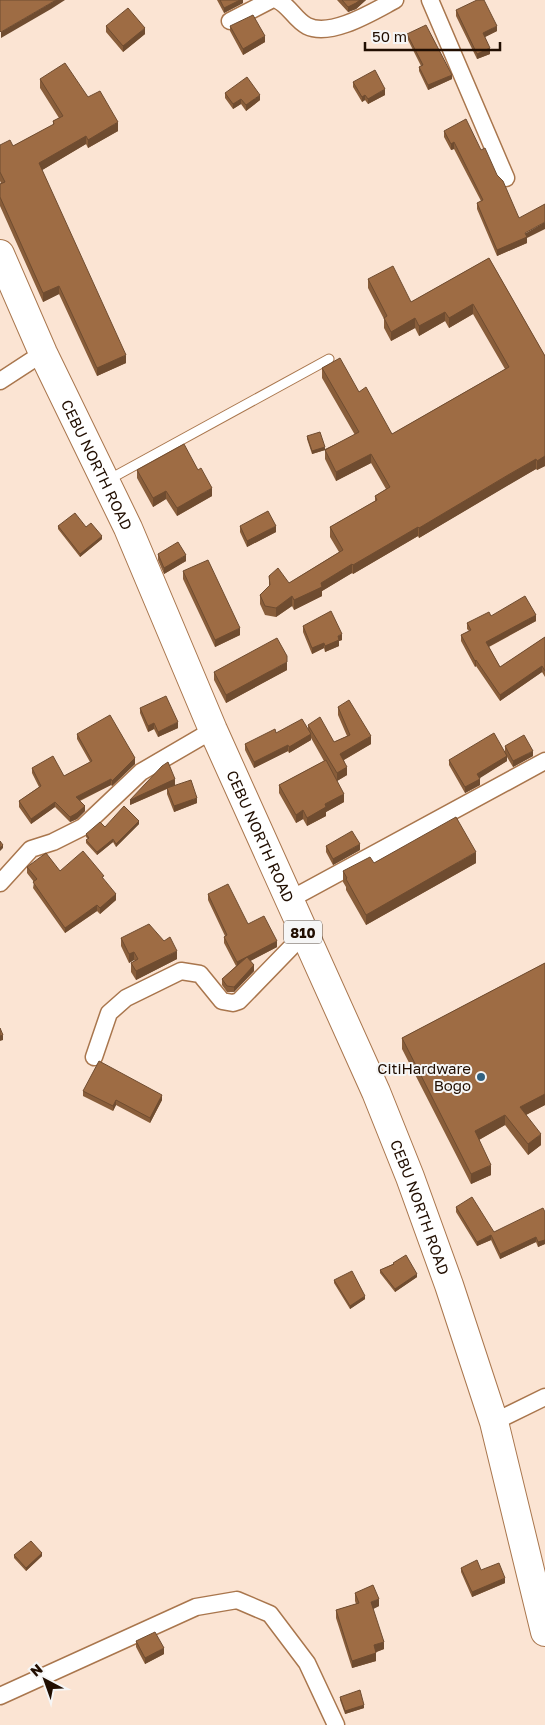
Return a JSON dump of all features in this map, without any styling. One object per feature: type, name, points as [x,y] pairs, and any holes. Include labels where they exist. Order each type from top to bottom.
[{"type":"highway","name":"CEBU NORTH ROAD","points":[[0,254],[43,353],[128,528],[213,730],[376,1092],[410,1177],[449,1285],[494,1422],[545,1632]]},
{"type":"street","points":[[230,21],[271,0]]},
{"type":"street","points":[[277,0],[307,26],[322,29],[349,24],[395,0]]},
{"type":"street","points":[[430,0],[506,178]]},
{"type":"street","points":[[0,381],[43,353]]},
{"type":"street","points":[[0,883],[31,849],[53,842],[83,827],[141,772],[213,730]]},
{"type":"street","points":[[289,900],[545,761]]},
{"type":"street","points":[[94,1058],[109,1013],[126,998],[181,971],[200,974],[222,1001],[233,1003],[239,1001],[304,934]]},
{"type":"street","points":[[494,1422],[545,1397]]},
{"type":"street","points":[[0,1696],[196,1607],[238,1600],[270,1614],[307,1663],[336,1725]]},
{"type":"lane","points":[[105,481],[329,359]]},
{"type":"building","points":[[0,0],[56,0],[1,32]]},
{"type":"building","points":[[220,0],[240,0],[224,8]]},
{"type":"building","points":[[342,0],[360,0],[348,7]]},
{"type":"building","points":[[477,0],[484,0],[497,26],[483,33],[490,48],[477,54],[456,10]]},
{"type":"building","points":[[128,8],[145,28],[123,46],[106,26]]},
{"type":"building","points":[[253,15],[265,36],[243,49],[230,26]]},
{"type":"building","points":[[426,25],[452,75],[428,85],[419,67],[423,65],[407,34]]},
{"type":"building","points":[[65,63],[88,97],[100,91],[118,122],[88,140],[86,136],[39,163],[126,355],[97,368],[59,286],[43,293],[0,197],[0,184],[5,182],[0,172],[0,145],[10,140],[13,146],[54,124],[53,121],[63,116],[40,79]]},
{"type":"building","points":[[375,70],[385,89],[368,99],[365,95],[362,97],[353,82]]},
{"type":"building","points":[[247,77],[260,95],[246,105],[241,99],[233,104],[225,93]]},
{"type":"building","points":[[466,119],[481,150],[485,148],[497,175],[503,181],[519,218],[545,204],[545,222],[525,233],[527,237],[497,250],[477,203],[483,200],[454,142],[451,144],[444,131]]},
{"type":"building","points":[[489,258],[545,356],[545,456],[537,461],[536,459],[419,528],[352,564],[321,583],[322,587],[294,600],[292,596],[276,608],[265,606],[260,595],[270,585],[269,576],[278,568],[289,583],[343,550],[330,527],[377,500],[375,496],[390,487],[371,454],[336,472],[325,450],[359,432],[322,368],[340,358],[359,392],[366,387],[392,434],[509,367],[473,304],[449,318],[445,312],[419,326],[415,318],[391,332],[384,318],[387,316],[368,279],[393,266],[411,302]]},
{"type":"building","points":[[320,432],[325,447],[312,451],[307,436]]},
{"type":"building","points":[[184,444],[198,470],[201,468],[212,488],[177,508],[166,491],[153,498],[137,470]]},
{"type":"building","points":[[268,511],[276,526],[247,541],[240,526]]},
{"type":"building","points":[[75,513],[86,527],[91,523],[102,536],[80,554],[58,526]]},
{"type":"building","points":[[178,542],[186,555],[164,568],[158,554]]},
{"type":"building","points":[[208,560],[240,628],[215,640],[183,571]]},
{"type":"building","points":[[525,596],[536,615],[486,642],[500,667],[545,637],[545,671],[542,666],[500,695],[475,661],[461,635],[471,630],[467,623],[489,612],[491,616]]},
{"type":"building","points":[[331,611],[342,634],[338,636],[339,640],[325,646],[324,643],[312,648],[303,626]]},
{"type":"building","points":[[277,638],[287,656],[287,662],[226,695],[214,672]]},
{"type":"building","points":[[166,696],[178,722],[158,732],[154,723],[148,726],[140,708]]},
{"type":"building","points":[[349,700],[371,736],[340,754],[347,767],[337,773],[308,725],[320,717],[334,742],[350,735],[338,707]]},
{"type":"building","points":[[110,715],[135,758],[112,781],[111,779],[76,797],[85,806],[77,813],[70,817],[55,802],[31,819],[19,801],[41,786],[32,768],[53,756],[64,776],[92,761],[77,734]]},
{"type":"building","points":[[302,719],[311,734],[289,747],[288,745],[254,762],[245,744],[275,729],[276,733]]},
{"type":"building","points":[[494,733],[507,756],[477,774],[480,779],[465,787],[449,760]]},
{"type":"building","points":[[524,735],[533,751],[513,761],[505,746]]},
{"type":"building","points":[[326,760],[344,794],[325,804],[326,807],[307,818],[303,810],[296,815],[279,785]]},
{"type":"building","points":[[168,762],[175,779],[130,800],[162,766]]},
{"type":"building","points":[[191,780],[197,798],[174,806],[167,788]]},
{"type":"building","points":[[124,806],[139,821],[116,844],[113,839],[97,852],[86,840],[89,838],[86,834],[100,822],[105,827]]},
{"type":"building","points":[[456,817],[476,852],[366,915],[343,871],[370,857],[374,863]]},
{"type":"building","points":[[352,831],[360,844],[333,859],[326,846]]},
{"type":"building","points":[[83,851],[116,894],[100,908],[97,905],[65,928],[33,882],[37,879],[27,867],[46,853],[60,871]]},
{"type":"building","points":[[228,884],[248,924],[264,916],[277,941],[237,962],[224,937],[227,935],[208,894]]},
{"type":"building","points":[[149,924],[164,941],[170,937],[177,951],[136,971],[131,963],[138,959],[134,952],[129,954],[121,938]]},
{"type":"building","points":[[247,957],[254,965],[234,987],[227,986],[222,979]]},
{"type":"building","name":"CitiHardware Bogo","points":[[545,963],[545,1094],[520,1107],[541,1134],[528,1144],[505,1115],[475,1131],[491,1165],[471,1174],[402,1038]]},
{"type":"building","points":[[99,1061],[162,1095],[150,1118],[116,1100],[113,1106],[83,1091]]},
{"type":"building","points":[[472,1197],[494,1232],[543,1208],[545,1212],[545,1240],[538,1242],[536,1237],[500,1254],[491,1235],[477,1242],[456,1207]]},
{"type":"building","points":[[406,1255],[417,1274],[395,1289],[380,1270],[394,1264]]},
{"type":"building","points":[[352,1271],[365,1296],[350,1306],[334,1280]]},
{"type":"building","points":[[31,1541],[42,1553],[26,1568],[14,1555]]},
{"type":"building","points":[[477,1560],[481,1570],[499,1563],[505,1578],[472,1592],[461,1568]]},
{"type":"building","points":[[373,1585],[379,1599],[371,1602],[384,1642],[374,1645],[376,1653],[352,1661],[336,1610],[359,1603],[355,1593]]},
{"type":"building","points":[[155,1632],[164,1648],[145,1658],[136,1641]]},
{"type":"building","points":[[360,1690],[364,1705],[345,1711],[340,1697]]},
{"type":"place","name":"CitiHardware Bogo","points":[[481,1077]]}]
